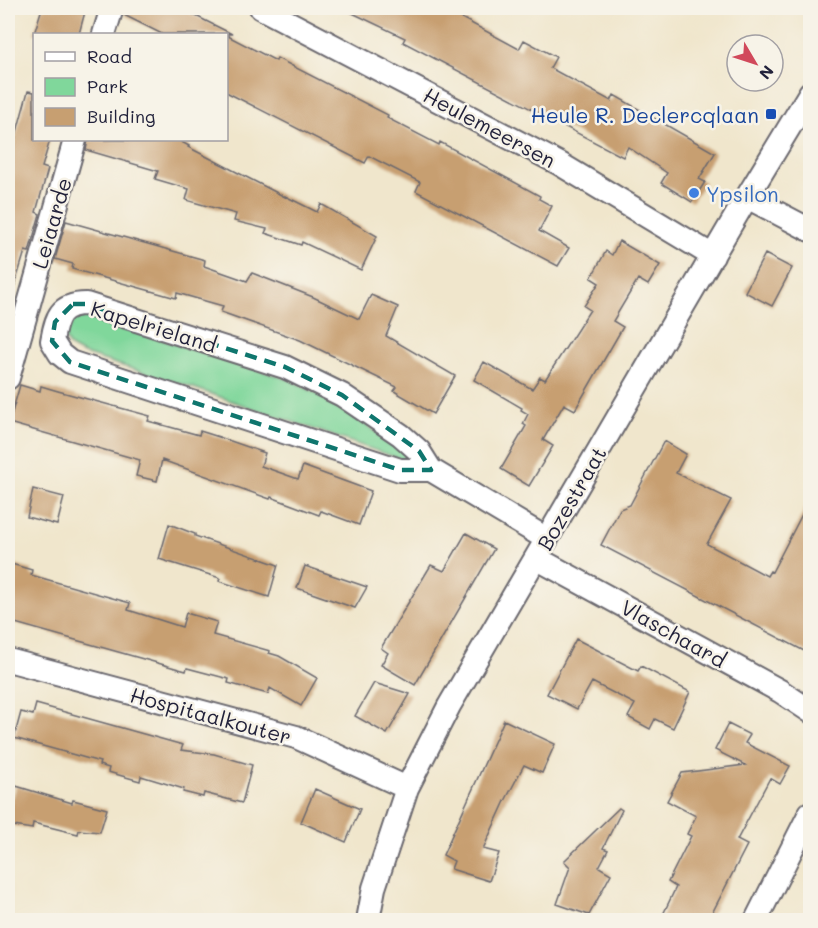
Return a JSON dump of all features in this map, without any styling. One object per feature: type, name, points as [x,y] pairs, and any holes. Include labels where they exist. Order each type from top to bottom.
[{"type":"street","points":[[104,33],[112,8]]},
{"type":"street","name":"Heulemeersen","points":[[261,8],[560,164],[713,256]]},
{"type":"street","name":"Bozestraat","points":[[368,921],[374,888],[407,788],[449,706],[810,93]]},
{"type":"street","name":"Leiaarde","points":[[8,378],[17,303],[75,141]]},
{"type":"street","points":[[747,197],[810,230]]},
{"type":"street","name":"Kapelrieland","points":[[431,470],[400,470],[70,362],[60,354],[52,341],[55,322],[62,311],[73,304],[86,304],[285,367],[342,395],[401,435],[419,451],[431,470],[541,548]]},
{"type":"street","name":"Vlaschaard","points":[[541,548],[810,711]]},
{"type":"street","name":"Hospitaalkouter","points":[[8,660],[296,737],[407,788]]},
{"type":"street","points":[[756,921],[810,813]]},
{"type":"highlighted area","points":[[73,304],[86,304],[285,367],[342,395],[419,451],[431,470],[400,470],[70,362],[52,341],[55,322]]},
{"type":"green space","points":[[74,316],[87,316],[291,380],[335,403],[405,452],[407,456],[403,460],[194,388],[81,353],[70,347],[63,335],[67,322]]},
{"type":"building","points":[[42,8],[86,8],[79,33],[34,33]]},
{"type":"building","points":[[125,8],[180,8],[232,34],[160,33],[124,15]]},
{"type":"building","points":[[342,8],[443,8],[519,49],[524,40],[556,57],[550,68],[611,101],[614,95],[715,153],[699,179],[705,182],[692,202],[661,183],[667,173],[628,147],[623,157],[403,42],[405,38]]},
{"type":"building","points":[[228,36],[276,61],[277,58],[388,115],[387,118],[439,145],[440,142],[540,196],[539,199],[552,206],[539,231],[569,248],[558,266],[416,191],[420,182],[369,156],[365,163],[228,93]]},
{"type":"building","points":[[28,91],[33,92],[33,141],[50,141],[42,167],[48,169],[36,212],[40,214],[29,252],[25,251],[13,291],[8,290],[8,165]]},
{"type":"building","points":[[88,141],[180,141],[285,197],[317,212],[321,204],[377,236],[361,270],[302,242],[301,245],[265,233],[267,229],[234,221],[236,214],[186,200],[189,189],[155,179],[158,171],[86,150]]},
{"type":"building","points":[[66,221],[205,260],[204,266],[247,281],[252,273],[313,297],[359,319],[371,295],[398,307],[386,336],[455,376],[433,414],[394,391],[397,387],[300,340],[221,312],[223,306],[177,293],[176,298],[72,269],[73,264],[55,259]]},
{"type":"building","points":[[619,241],[660,265],[648,285],[638,279],[613,321],[623,327],[575,410],[564,404],[543,440],[553,446],[529,486],[501,469],[526,426],[523,424],[528,414],[521,410],[522,408],[474,380],[484,362],[532,389],[540,377],[545,380],[590,310],[584,306],[599,283],[591,278],[606,251],[612,255]]},
{"type":"building","points":[[765,254],[792,268],[772,306],[745,292]]},
{"type":"building","points":[[20,385],[40,391],[41,386],[150,416],[148,421],[199,435],[200,431],[219,437],[265,453],[261,466],[298,479],[303,466],[371,491],[359,525],[321,511],[319,515],[271,497],[270,499],[162,460],[157,481],[136,476],[140,460],[9,423]]},
{"type":"building","points":[[664,441],[686,454],[676,473],[731,500],[707,544],[767,576],[770,571],[772,572],[810,499],[810,654],[601,545],[620,509],[630,505]]},
{"type":"building","points":[[33,489],[64,497],[57,525],[27,517]]},
{"type":"building","points":[[169,524],[195,534],[195,536],[278,565],[269,597],[219,581],[220,578],[159,559]]},
{"type":"building","points":[[466,533],[494,549],[415,685],[381,665],[388,653],[381,648],[431,565],[444,571]]},
{"type":"building","points":[[8,563],[32,570],[31,575],[130,603],[128,610],[182,627],[186,613],[217,622],[213,635],[270,651],[269,653],[279,656],[317,678],[301,706],[270,688],[268,694],[228,683],[229,679],[187,668],[186,671],[8,621]]},
{"type":"building","points":[[305,566],[367,587],[355,608],[297,588]]},
{"type":"building","points":[[576,639],[638,671],[641,666],[690,692],[673,728],[655,719],[650,729],[628,717],[635,704],[592,682],[577,709],[547,694]]},
{"type":"building","points":[[374,683],[410,694],[387,734],[355,716]]},
{"type":"building","points":[[36,704],[183,745],[181,750],[214,754],[252,765],[242,803],[204,793],[203,797],[183,792],[184,789],[141,776],[140,781],[108,772],[109,768],[99,765],[100,762],[14,738],[21,712],[33,715]]},
{"type":"building","points":[[504,720],[555,744],[542,773],[524,765],[505,801],[483,849],[499,853],[489,881],[451,869],[454,861],[443,855]]},
{"type":"building","points":[[728,724],[750,735],[745,743],[790,766],[780,784],[770,778],[737,840],[747,845],[708,921],[660,921],[676,887],[668,882],[691,836],[687,834],[696,816],[667,801],[682,773],[745,765],[715,750]]},
{"type":"building","points":[[16,786],[72,803],[73,800],[107,809],[100,832],[79,830],[78,834],[33,823],[32,829],[8,825],[8,812]]},
{"type":"building","points":[[315,789],[360,809],[346,842],[301,822]]},
{"type":"building","points":[[619,808],[622,810],[603,848],[608,850],[599,867],[611,874],[589,915],[557,904],[570,867],[564,861]]},
{"type":"place","name":"Heule R. Declercqlaan","points":[[771,114]]},
{"type":"place","name":"Ypsilon","points":[[694,193]]}]
